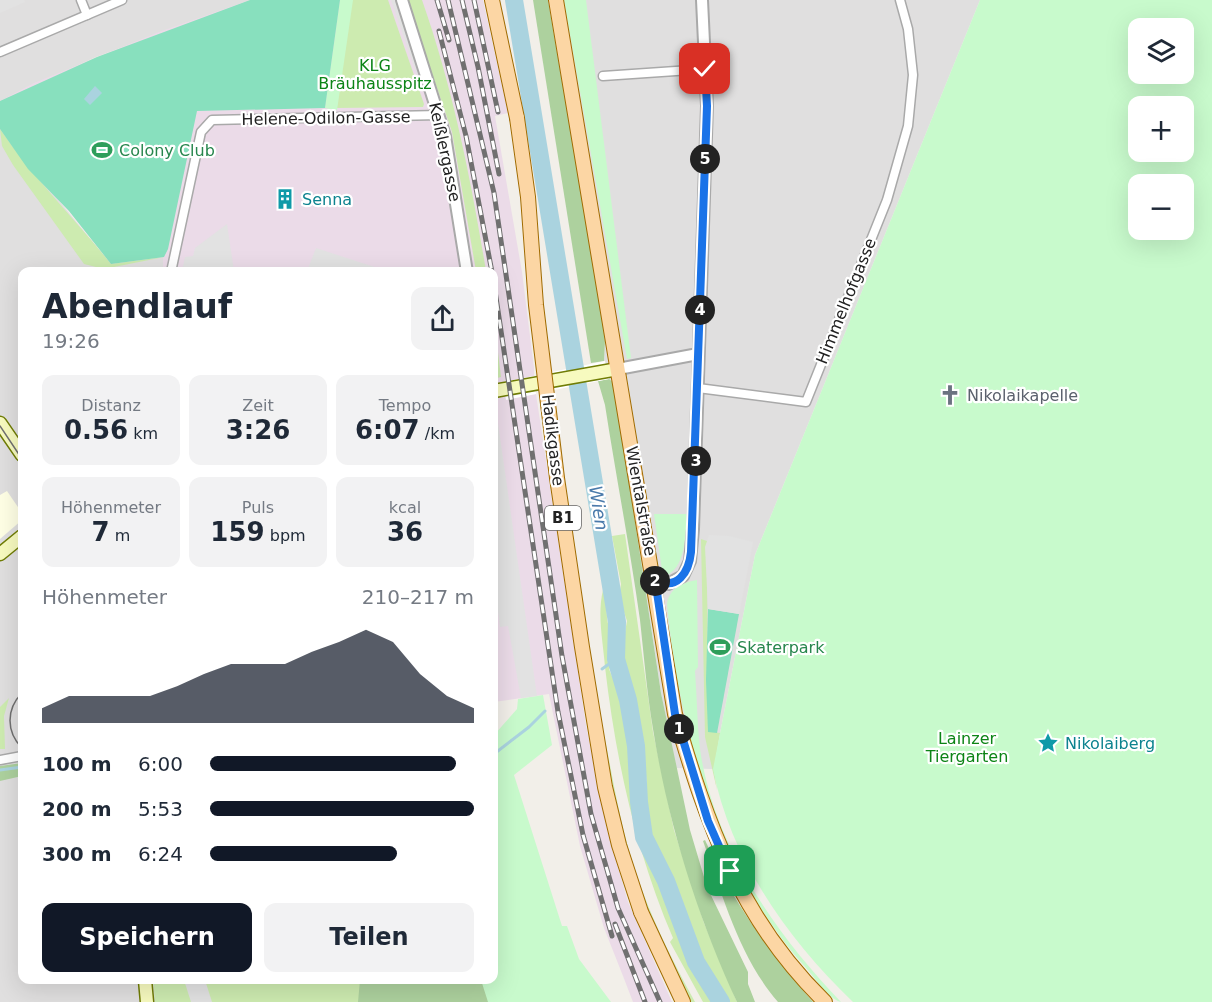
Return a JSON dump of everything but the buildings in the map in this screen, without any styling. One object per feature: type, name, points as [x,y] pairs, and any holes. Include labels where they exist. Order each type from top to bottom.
[{"type":"main road","name":"Hadikgasse","points":[[492,0],[517,118],[528,197],[536,305],[557,478],[605,787],[619,845],[641,912],[683,1002]]},
{"type":"main road","name":"Wientalstraße","points":[[556,0],[613,370],[655,579],[675,714],[708,821],[730,871],[762,926],[794,968],[825,1002]]},
{"type":"main road","points":[[498,390],[613,370]]},
{"type":"main road","points":[[0,423],[18,449]]},
{"type":"main road","points":[[0,554],[18,539]]},
{"type":"main road","points":[[145,984],[147,1002]]},
{"type":"street","points":[[81,0],[87,15]]},
{"type":"street","points":[[0,52],[122,0]]},
{"type":"street","name":"Keißlergasse","points":[[402,0],[439,115],[451,164],[466,267]]},
{"type":"street","points":[[655,579],[668,584],[683,576],[690,561],[692,541],[707,106],[702,0]]},
{"type":"street","name":"Himmelhofgasse","points":[[698,388],[806,402],[887,200],[908,126],[913,75],[908,29],[900,0]]},
{"type":"street","points":[[603,76],[705,69]]},
{"type":"street","name":"Helene-Odilon-Gasse","points":[[172,267],[201,132],[212,120],[439,115]]},
{"type":"street","points":[[613,370],[698,354]]},
{"type":"street","points":[[0,760],[18,757]]},
{"type":"shaded area","points":[[0,0],[250,0],[96,57],[0,101]]},
{"type":"shaded area","points":[[0,0],[24,0],[25,2],[0,13]]},
{"type":"shaded area","points":[[250,0],[483,0],[508,113],[495,116],[522,272],[534,368],[534,376],[504,382],[506,399],[536,394],[586,725],[606,825],[628,902],[672,1002],[633,1002],[604,928],[580,846],[549,694],[498,701],[498,267],[163,267],[163,257],[111,264],[69,211],[28,169],[0,129],[0,101],[34,83],[159,32]]},
{"type":"shaded area","points":[[391,0],[395,0],[426,91],[423,92]]},
{"type":"shaded area","points":[[548,0],[980,0],[755,555],[713,769],[676,768],[661,693],[614,383],[609,379],[604,361],[605,341],[599,295]]},
{"type":"shaded area","points":[[0,129],[111,264],[164,257],[165,263],[164,267],[18,267],[18,984],[482,984],[488,1002],[0,1002]]},
{"type":"shaded area","points":[[227,224],[233,267],[183,267],[185,257],[193,256],[195,248]]},
{"type":"shaded area","points":[[316,248],[375,267],[309,267]]},
{"type":"shaded area","points":[[498,423],[537,696],[521,698],[508,626],[500,627],[498,611]]},
{"type":"shaded area","points":[[7,491],[18,507],[18,523],[0,539],[0,495]]},
{"type":"shaded area","points":[[709,535],[729,536],[753,542],[739,614],[708,609],[705,547]]},
{"type":"shaded area","points":[[185,984],[206,984],[212,1002],[191,1002]]},
{"type":"green space","name":"Colony Club","points":[[250,0],[340,0],[325,108],[197,111],[168,249],[164,257],[111,264],[69,211],[28,169],[0,129],[0,101],[97,57]]},
{"type":"green space","points":[[340,0],[353,0],[337,110],[325,108]]},
{"type":"green space","name":"KLG Bräuhausspitz","points":[[349,0],[388,0],[424,104],[423,107],[335,108]]},
{"type":"green space","points":[[407,0],[422,0],[443,67],[467,168],[485,267],[475,267],[452,132]]},
{"type":"green space","points":[[533,0],[548,0],[599,295],[605,341],[604,361],[591,363]]},
{"type":"green space","points":[[564,0],[586,0],[631,358],[627,359]]},
{"type":"green space","name":"Lainzer Tiergarten","points":[[980,0],[1212,0],[1212,1002],[853,1002],[806,952],[765,896],[733,834],[721,802],[713,769],[755,555]]},
{"type":"green space","points":[[0,129],[40,181],[111,264],[164,257],[114,267],[84,264],[13,165],[2,146]]},
{"type":"green space","points":[[498,353],[501,377],[498,378]]},
{"type":"green space","points":[[609,379],[614,383],[661,693],[690,830],[707,887],[748,972],[748,984],[755,1002],[737,1002],[697,903],[667,799],[651,715],[640,620],[605,405],[598,381]]},
{"type":"green space","points":[[654,514],[687,514],[681,559],[671,573],[663,577]]},
{"type":"green space","points":[[625,534],[653,732],[674,830],[704,923],[737,1002],[726,1002],[700,958],[663,860],[647,834],[642,793],[647,786],[643,743],[623,669],[621,653],[627,621],[619,597],[621,584],[612,536]]},
{"type":"green space","points":[[701,539],[707,541],[708,731],[720,733],[714,770],[717,790],[705,737]]},
{"type":"green space","points":[[697,580],[698,667],[695,671],[700,749],[707,785],[733,853],[751,886],[793,947],[841,1002],[831,997],[822,988],[776,930],[749,889],[708,798],[693,750],[682,701],[667,605],[670,595],[677,587]]},
{"type":"green space","points":[[603,590],[609,627],[612,632],[609,645],[614,662],[609,669],[622,701],[636,789],[631,795],[637,833],[662,883],[661,890],[675,918],[674,924],[686,954],[694,970],[705,982],[713,1002],[703,1002],[670,942],[673,938],[648,873],[629,806],[615,737],[605,667],[600,609]]},
{"type":"green space","name":"Skaterpark","points":[[708,609],[739,614],[717,733],[708,732],[706,680]]},
{"type":"green space","points":[[543,695],[552,745],[514,775],[562,926],[567,926],[579,959],[611,1002],[488,1002],[482,984],[498,984],[498,730],[517,709],[518,699]]},
{"type":"green space","points":[[9,698],[4,716],[5,749],[0,749],[0,707]]},
{"type":"green space","points":[[603,730],[630,856],[662,939],[695,1002],[689,1002],[658,937],[638,887],[619,818]]},
{"type":"green space","points":[[18,764],[18,777],[0,781],[0,766]]},
{"type":"green space","points":[[705,840],[739,905],[781,964],[813,1002],[778,1002],[764,984],[742,946],[733,925],[703,841]]},
{"type":"green space","points":[[153,984],[482,984],[488,1002],[155,1002]]},
{"type":"green space","points":[[360,984],[487,984],[494,1002],[358,1002]]},
{"type":"water","points":[[95,86],[102,93],[90,105],[84,99]]},
{"type":"pier","points":[[605,361],[609,379],[554,390],[552,372]]},
{"type":"pier","points":[[534,376],[536,394],[506,400],[503,382]]},
{"type":"waterway","name":"Wien","points":[[514,0],[617,622],[616,659],[628,700],[636,746],[639,802],[644,837],[666,881],[696,962],[721,1002]]},
{"type":"waterway","points":[[602,669],[616,659]]},
{"type":"waterway","points":[[498,751],[529,727],[545,711]]},
{"type":"waterway","points":[[0,770],[18,768]]},
{"type":"tram line","points":[[0,426],[18,453]]},
{"type":"tram line","points":[[18,698],[13,706],[10,720],[13,735],[18,743]]},
{"type":"railway","points":[[437,0],[449,40]]},
{"type":"railway","points":[[448,0],[494,193],[562,656],[591,814],[618,908],[660,1002]]},
{"type":"railway","points":[[462,0],[499,174]]},
{"type":"railway","points":[[474,0],[498,112]]},
{"type":"railway","points":[[439,31],[466,136],[491,267]]},
{"type":"railway","points":[[498,311],[558,712],[583,835],[612,936]]},
{"type":"railway","points":[[615,924],[645,1002]]},
{"type":"place","name":"Colony Club","points":[[102,150]]},
{"type":"place","name":"Senna","points":[[285,199]]},
{"type":"place","name":"Nikolaikapelle","points":[[950,395]]},
{"type":"place","name":"Skaterpark","points":[[720,647]]},
{"type":"place","name":"Nikolaiberg","points":[[1048,743]]},
{"type":"route","points":[[705,69],[707,106],[691,552],[688,568],[679,580],[668,584],[655,579],[675,714],[695,784],[717,844],[730,871]]}]
